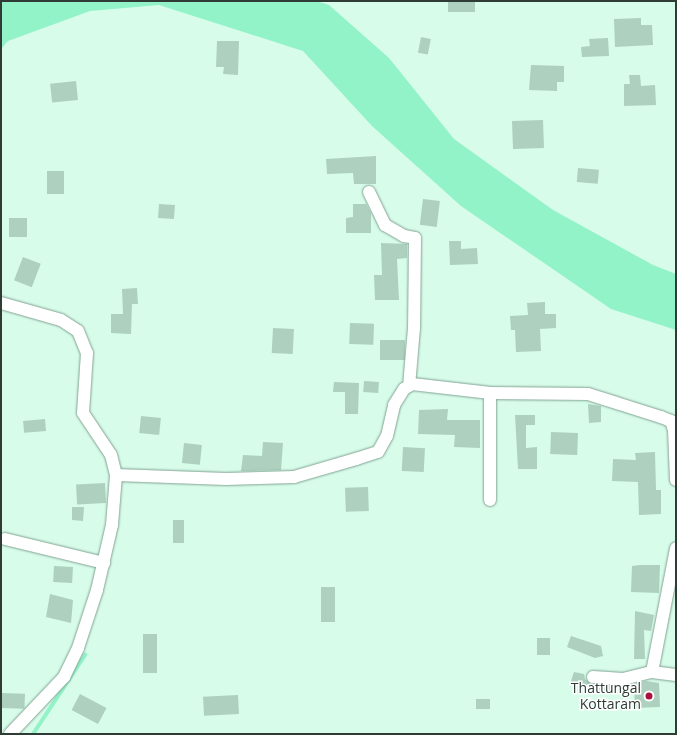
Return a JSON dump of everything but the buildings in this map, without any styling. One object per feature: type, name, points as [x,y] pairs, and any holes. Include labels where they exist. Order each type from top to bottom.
[{"type":"street","points":[[369,192],[385,225],[404,236],[415,238],[414,328],[409,386]]},
{"type":"street","points":[[1,303],[22,307],[61,320],[78,331],[87,353],[83,413],[111,456],[116,475],[112,525],[104,563],[78,648],[64,677],[10,734]]},
{"type":"street","points":[[116,475],[226,479],[294,477],[356,459],[378,452],[387,436],[394,405],[404,389],[409,386],[490,393],[588,394],[671,421],[674,430],[676,480]]},
{"type":"street","points":[[490,393],[490,500]]},
{"type":"street","points":[[5,538],[104,563]]},
{"type":"street","points":[[652,672],[676,548]]},
{"type":"street","points":[[592,677],[623,679],[652,672],[676,675]]},
{"type":"shaded area","points":[[1,1],[316,1],[329,5],[389,58],[454,139],[553,210],[653,265],[676,274],[676,330],[611,309],[461,206],[372,126],[303,51],[159,5],[90,11],[8,41],[1,49]]},
{"type":"waterway","points":[[33,734],[85,655]]},
{"type":"place","name":"Thattungal Kottaram","points":[[649,696]]}]
